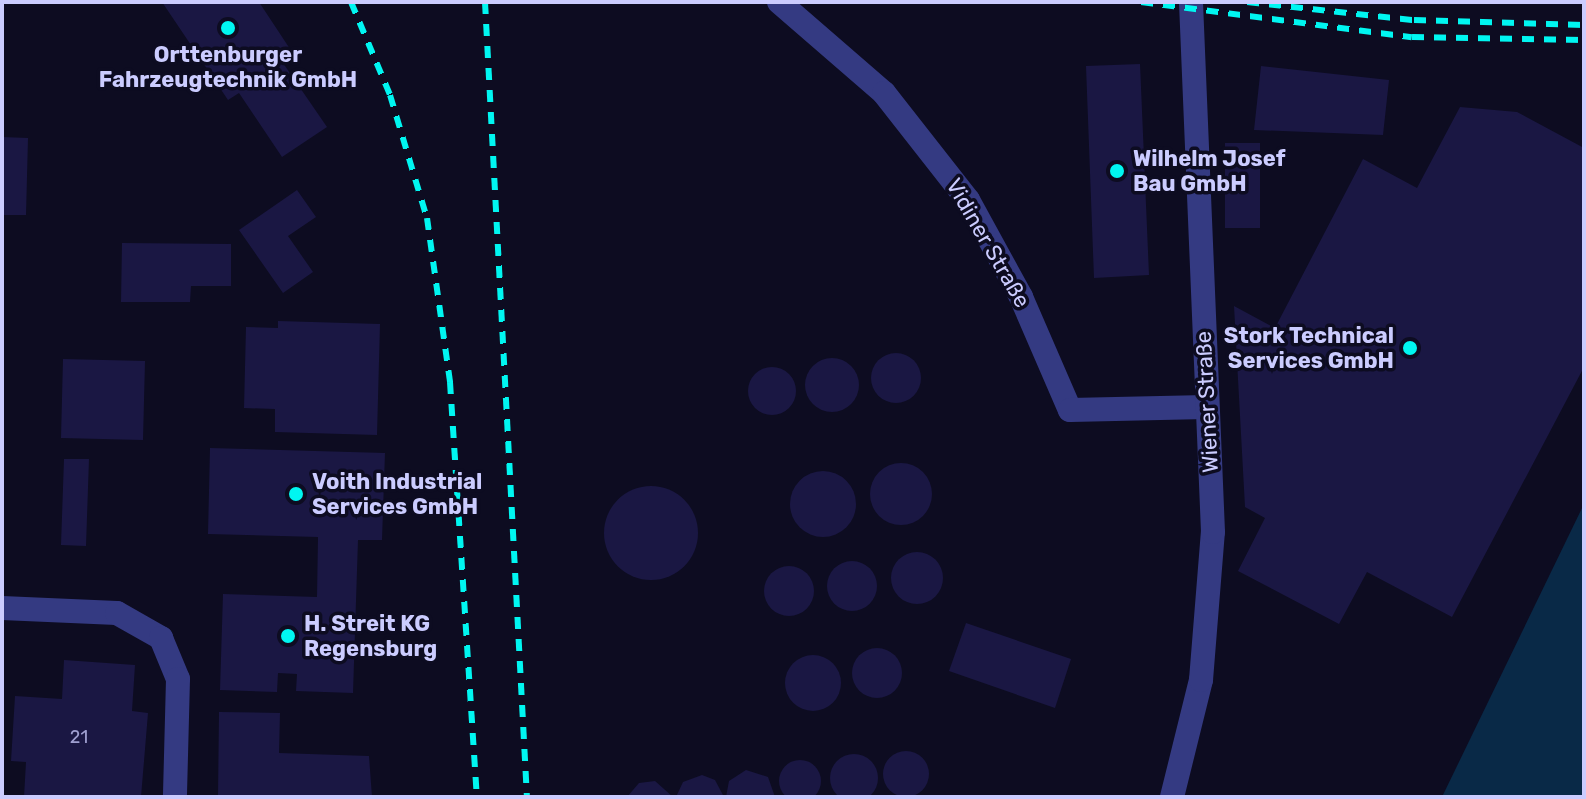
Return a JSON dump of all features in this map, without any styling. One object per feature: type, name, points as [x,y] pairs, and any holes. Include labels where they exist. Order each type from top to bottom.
[{"type":"street","name":"Vidiner Straße","points":[[779,2],[884,93],[968,200],[1021,297],[1070,410],[1206,407]]},
{"type":"street","name":"Wiener Straße","points":[[1172,797],[1210,615],[1206,407],[1191,2]]},
{"type":"street","points":[[2,608],[117,613],[161,638],[178,679],[175,797]]},
{"type":"water","points":[[1584,504],[1584,797],[1442,797]]},
{"type":"building","name":"Orttenburger Fahrzeugtechnik GmbH","points":[[162,2],[259,2],[294,55],[283,63],[327,127],[282,157],[239,93],[228,100]]},
{"type":"building","name":"Wilhelm Josef Bau GmbH","points":[[1140,64],[1149,275],[1094,278],[1086,66]]},
{"type":"building","points":[[1261,66],[1389,80],[1383,135],[1254,130]]},
{"type":"building","name":"Stork Technical Services GmbH","points":[[1460,107],[1517,112],[1584,148],[1584,367],[1452,617],[1367,572],[1339,624],[1238,571],[1265,518],[1245,507],[1234,306],[1275,328],[1363,159],[1417,188]]},
{"type":"building","points":[[2,137],[28,138],[26,215],[2,215]]},
{"type":"building","points":[[1225,143],[1260,143],[1260,228],[1225,228]]},
{"type":"building","points":[[297,190],[316,217],[288,236],[313,272],[283,293],[239,230]]},
{"type":"building","points":[[122,243],[231,244],[231,286],[191,286],[190,302],[121,302]]},
{"type":"building","points":[[278,321],[380,324],[377,435],[275,432],[275,409],[244,408],[246,327],[278,328]]},
{"type":"building","points":[[896,353],[914,360],[921,378],[914,396],[896,403],[878,396],[871,378],[878,360]]},
{"type":"building","points":[[832,358],[851,366],[859,385],[851,404],[832,412],[813,404],[805,385],[813,366]]},
{"type":"building","points":[[63,359],[145,361],[143,440],[61,438]]},
{"type":"building","points":[[772,367],[789,374],[796,391],[789,408],[772,415],[755,408],[748,391],[755,374]]},
{"type":"building","points":[[210,448],[385,453],[382,540],[358,540],[353,693],[296,691],[297,674],[278,673],[277,692],[220,690],[223,594],[317,597],[318,537],[208,534]]},
{"type":"building","points":[[64,459],[89,459],[86,546],[61,545]]},
{"type":"building","points":[[901,463],[913,465],[923,472],[930,482],[930,506],[923,516],[913,523],[901,525],[889,523],[879,516],[872,506],[870,494],[872,482],[879,472],[889,465]]},
{"type":"building","points":[[823,471],[836,474],[846,481],[853,491],[856,504],[853,517],[846,527],[836,534],[823,537],[810,534],[800,527],[793,517],[790,504],[793,491],[800,481],[810,474]]},
{"type":"building","points":[[651,486],[669,490],[684,500],[694,515],[698,533],[694,551],[684,566],[669,576],[651,580],[633,576],[618,566],[608,551],[604,533],[608,515],[618,500],[633,490]]},
{"type":"building","points":[[917,552],[935,560],[943,578],[935,596],[917,604],[899,596],[891,578],[899,560]]},
{"type":"building","points":[[852,561],[870,568],[877,586],[870,604],[852,611],[834,604],[827,586],[834,568]]},
{"type":"building","points":[[789,566],[807,573],[814,591],[807,609],[789,616],[771,609],[764,591],[771,573]]},
{"type":"building","points":[[966,623],[1071,659],[1055,708],[949,671]]},
{"type":"building","points":[[877,648],[895,655],[902,673],[895,691],[877,698],[859,691],[852,673],[859,655]]},
{"type":"building","points":[[813,655],[833,663],[841,683],[833,703],[813,711],[793,703],[785,683],[793,663]]},
{"type":"building","points":[[64,660],[135,665],[132,711],[148,713],[141,797],[24,797],[26,762],[11,761],[15,696],[62,699]]},
{"type":"building","points":[[219,712],[280,713],[279,753],[369,756],[372,797],[218,797]]},
{"type":"building","points":[[906,751],[922,758],[929,774],[922,790],[906,797],[890,790],[883,774],[890,758]]},
{"type":"building","points":[[854,754],[871,761],[878,778],[871,795],[854,802],[837,795],[830,778],[837,761]]},
{"type":"building","points":[[800,760],[815,766],[821,781],[815,796],[800,802],[785,796],[779,781],[785,766]]},
{"type":"building","points":[[746,770],[768,777],[775,797],[726,797],[729,781]]},
{"type":"building","points":[[702,775],[715,780],[724,797],[676,797],[683,782]]},
{"type":"building","points":[[655,781],[673,797],[627,797],[639,783]]},
{"type":"railway","points":[[351,2],[390,95],[427,218],[450,382],[477,797]]},
{"type":"railway","points":[[485,2],[527,797]]},
{"type":"railway","points":[[1141,2],[1412,37],[1584,40]]},
{"type":"railway","points":[[1247,2],[1414,20],[1584,25]]},
{"type":"place","name":"Orttenburger Fahrzeugtechnik GmbH","points":[[228,28]]},
{"type":"place","name":"Wilhelm Josef Bau GmbH","points":[[1117,171]]},
{"type":"place","name":"Stork Technical Services GmbH","points":[[1410,348]]},
{"type":"place","name":"Voith Industrial Services GmbH","points":[[296,494]]},
{"type":"place","name":"H. Streit KG Regensburg","points":[[288,636]]}]
